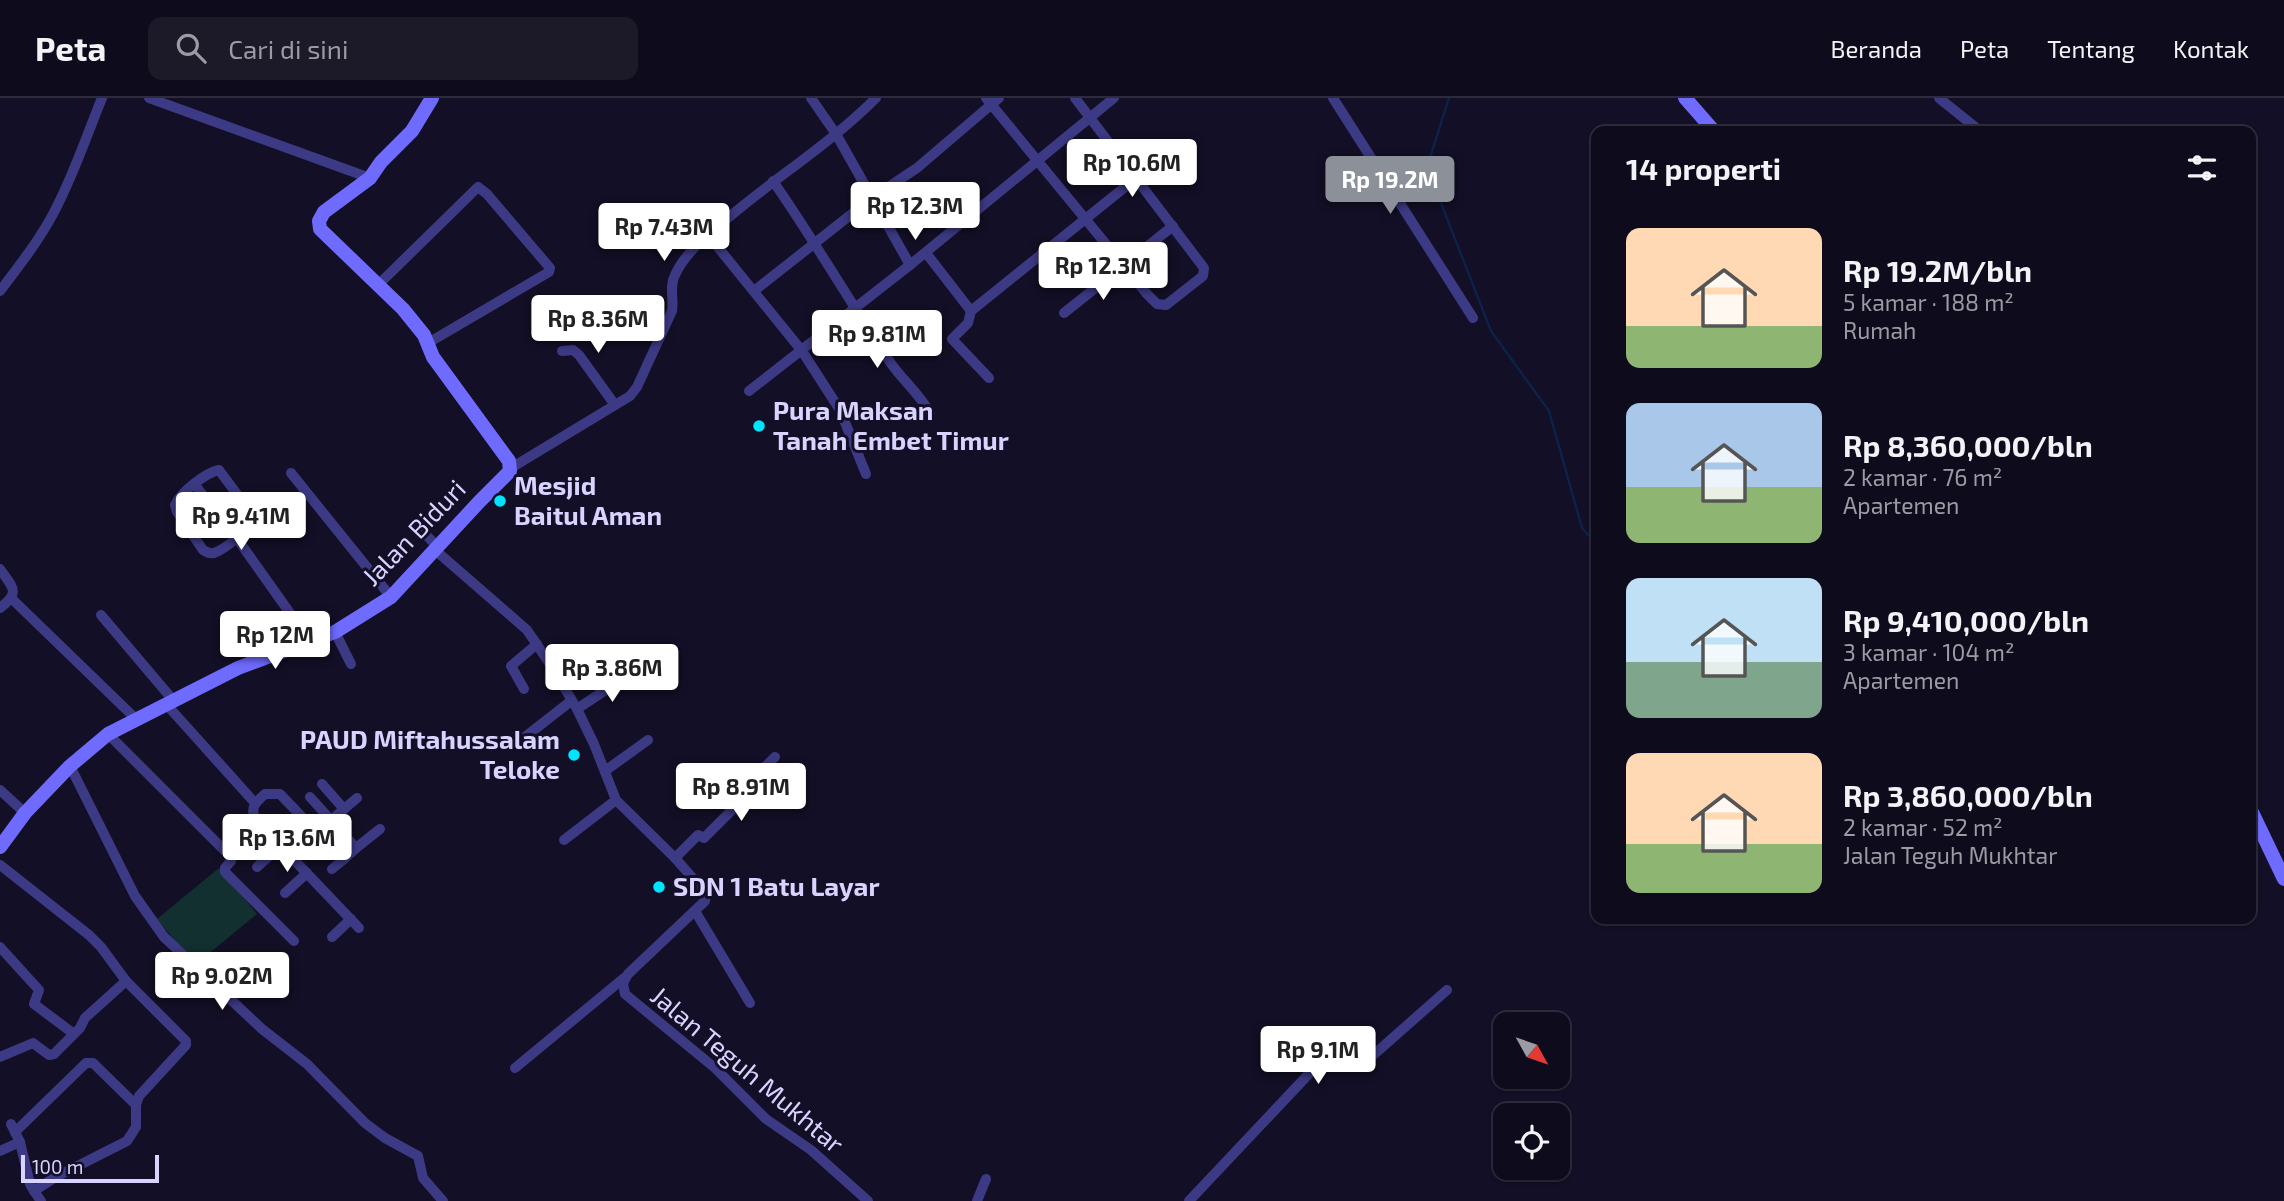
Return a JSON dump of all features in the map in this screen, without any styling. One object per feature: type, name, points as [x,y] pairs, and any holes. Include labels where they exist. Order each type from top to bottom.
[{"type":"street","points":[[0,291],[30,251],[52,215],[102,98]]},
{"type":"street","points":[[149,98],[370,178]]},
{"type":"street","points":[[432,98],[416,125],[381,162],[370,178],[324,212],[319,221],[323,234],[402,309],[428,342],[428,349],[509,461],[511,468],[630,396],[637,387],[672,311],[674,302],[671,288],[675,274],[708,235],[773,181],[836,134],[876,98]]},
{"type":"street","points":[[811,98],[836,134],[910,265]]},
{"type":"street","points":[[754,291],[872,198],[917,168],[992,100],[1084,220],[1157,304],[1166,305],[1201,278],[1203,268],[1075,98]]},
{"type":"street","points":[[749,391],[926,253],[1114,98]]},
{"type":"street","points":[[1333,98],[1473,318]]},
{"type":"street","points":[[1685,98],[1710,126]]},
{"type":"street","points":[[1939,98],[1974,126]]},
{"type":"street","points":[[989,378],[952,339],[968,323],[971,311],[1135,179]]},
{"type":"street","points":[[773,181],[816,242],[892,364],[920,395],[930,412]]},
{"type":"street","points":[[378,285],[478,187],[550,268],[549,272],[428,342]]},
{"type":"street","points":[[1064,313],[1173,226]]},
{"type":"street","points":[[708,235],[802,351],[840,410],[866,474]]},
{"type":"street","points":[[926,253],[971,311]]},
{"type":"street","points":[[562,351],[573,350],[579,355],[615,405]]},
{"type":"street","name":"Jalan Biduri","points":[[0,847],[25,813],[70,766],[108,734],[255,660],[335,632],[391,597],[511,468]]},
{"type":"street","points":[[219,470],[256,517],[236,537],[214,553],[203,550],[176,509],[177,500],[195,485],[213,471],[219,470]]},
{"type":"street","points":[[291,472],[391,597]]},
{"type":"street","points":[[195,485],[236,537],[309,640]]},
{"type":"street","points":[[422,531],[436,548],[521,624],[537,643],[594,744],[616,800],[675,858],[706,894],[705,901],[695,911],[750,1003]]},
{"type":"street","points":[[0,569],[13,587],[12,599],[0,608]]},
{"type":"street","points":[[12,599],[136,719]]},
{"type":"street","points":[[101,615],[169,702],[255,803],[254,817],[359,928]]},
{"type":"street","points":[[335,632],[351,664]]},
{"type":"street","points":[[524,689],[511,666],[537,643]]},
{"type":"street","points":[[525,737],[631,673]]},
{"type":"street","points":[[108,734],[230,856],[231,861],[225,872],[294,941]]},
{"type":"street","points":[[605,772],[648,740]]},
{"type":"street","points":[[675,858],[698,835],[704,838],[736,806],[742,789],[775,757]]},
{"type":"street","points":[[70,766],[135,896],[163,937],[262,1029],[307,1064],[365,1123],[385,1138],[418,1156],[423,1178],[443,1201]]},
{"type":"street","points":[[321,784],[344,809]]},
{"type":"street","points":[[0,789],[25,813]]},
{"type":"street","points":[[255,803],[269,793],[279,794],[342,860]]},
{"type":"street","points":[[310,797],[356,848]]},
{"type":"street","points":[[331,820],[357,798]]},
{"type":"street","points":[[564,840],[616,800]]},
{"type":"street","points":[[2256,821],[2284,879]]},
{"type":"street","points":[[332,869],[380,829]]},
{"type":"street","points":[[257,867],[280,846]]},
{"type":"street","points":[[0,866],[89,935],[126,981],[186,1041],[186,1045],[139,1096],[136,1105],[136,1127],[127,1141],[34,1191]]},
{"type":"street","points":[[285,893],[307,873]]},
{"type":"street","name":"Jalan Teguh Mukhtar","points":[[695,911],[624,978],[623,989],[627,996],[715,1068],[766,1119],[811,1150],[868,1201]]},
{"type":"street","points":[[331,937],[351,919]]},
{"type":"street","points":[[0,947],[39,990],[34,1004],[74,1034]]},
{"type":"street","points":[[515,1068],[624,978]]},
{"type":"street","points":[[4,1055],[33,1043],[52,1055],[80,1028],[85,1018],[126,981]]},
{"type":"street","points":[[1189,1201],[1322,1060],[1332,1056],[1370,1058],[1447,990]]},
{"type":"street","points":[[41,1201],[34,1191],[20,1142],[13,1128],[86,1063],[93,1063],[136,1105]]},
{"type":"street","points":[[0,1151],[20,1142]]},
{"type":"street","points":[[976,1201],[986,1179]]},
{"type":"green space","points":[[219,868],[257,914],[195,965],[157,919]]},
{"type":"waterway","points":[[1449,98],[1427,167],[1491,331],[1549,411],[1582,528],[1591,538]]},
{"type":"place","name":"Pura Maksan Tanah Embet Timur","points":[[759,426]]},
{"type":"place","name":"Mesjid Baitul Aman","points":[[500,501]]},
{"type":"place","name":"PAUD Miftahussalam Teloke","points":[[574,755]]},
{"type":"place","name":"SDN 1 Batu Layar","points":[[659,887]]}]
